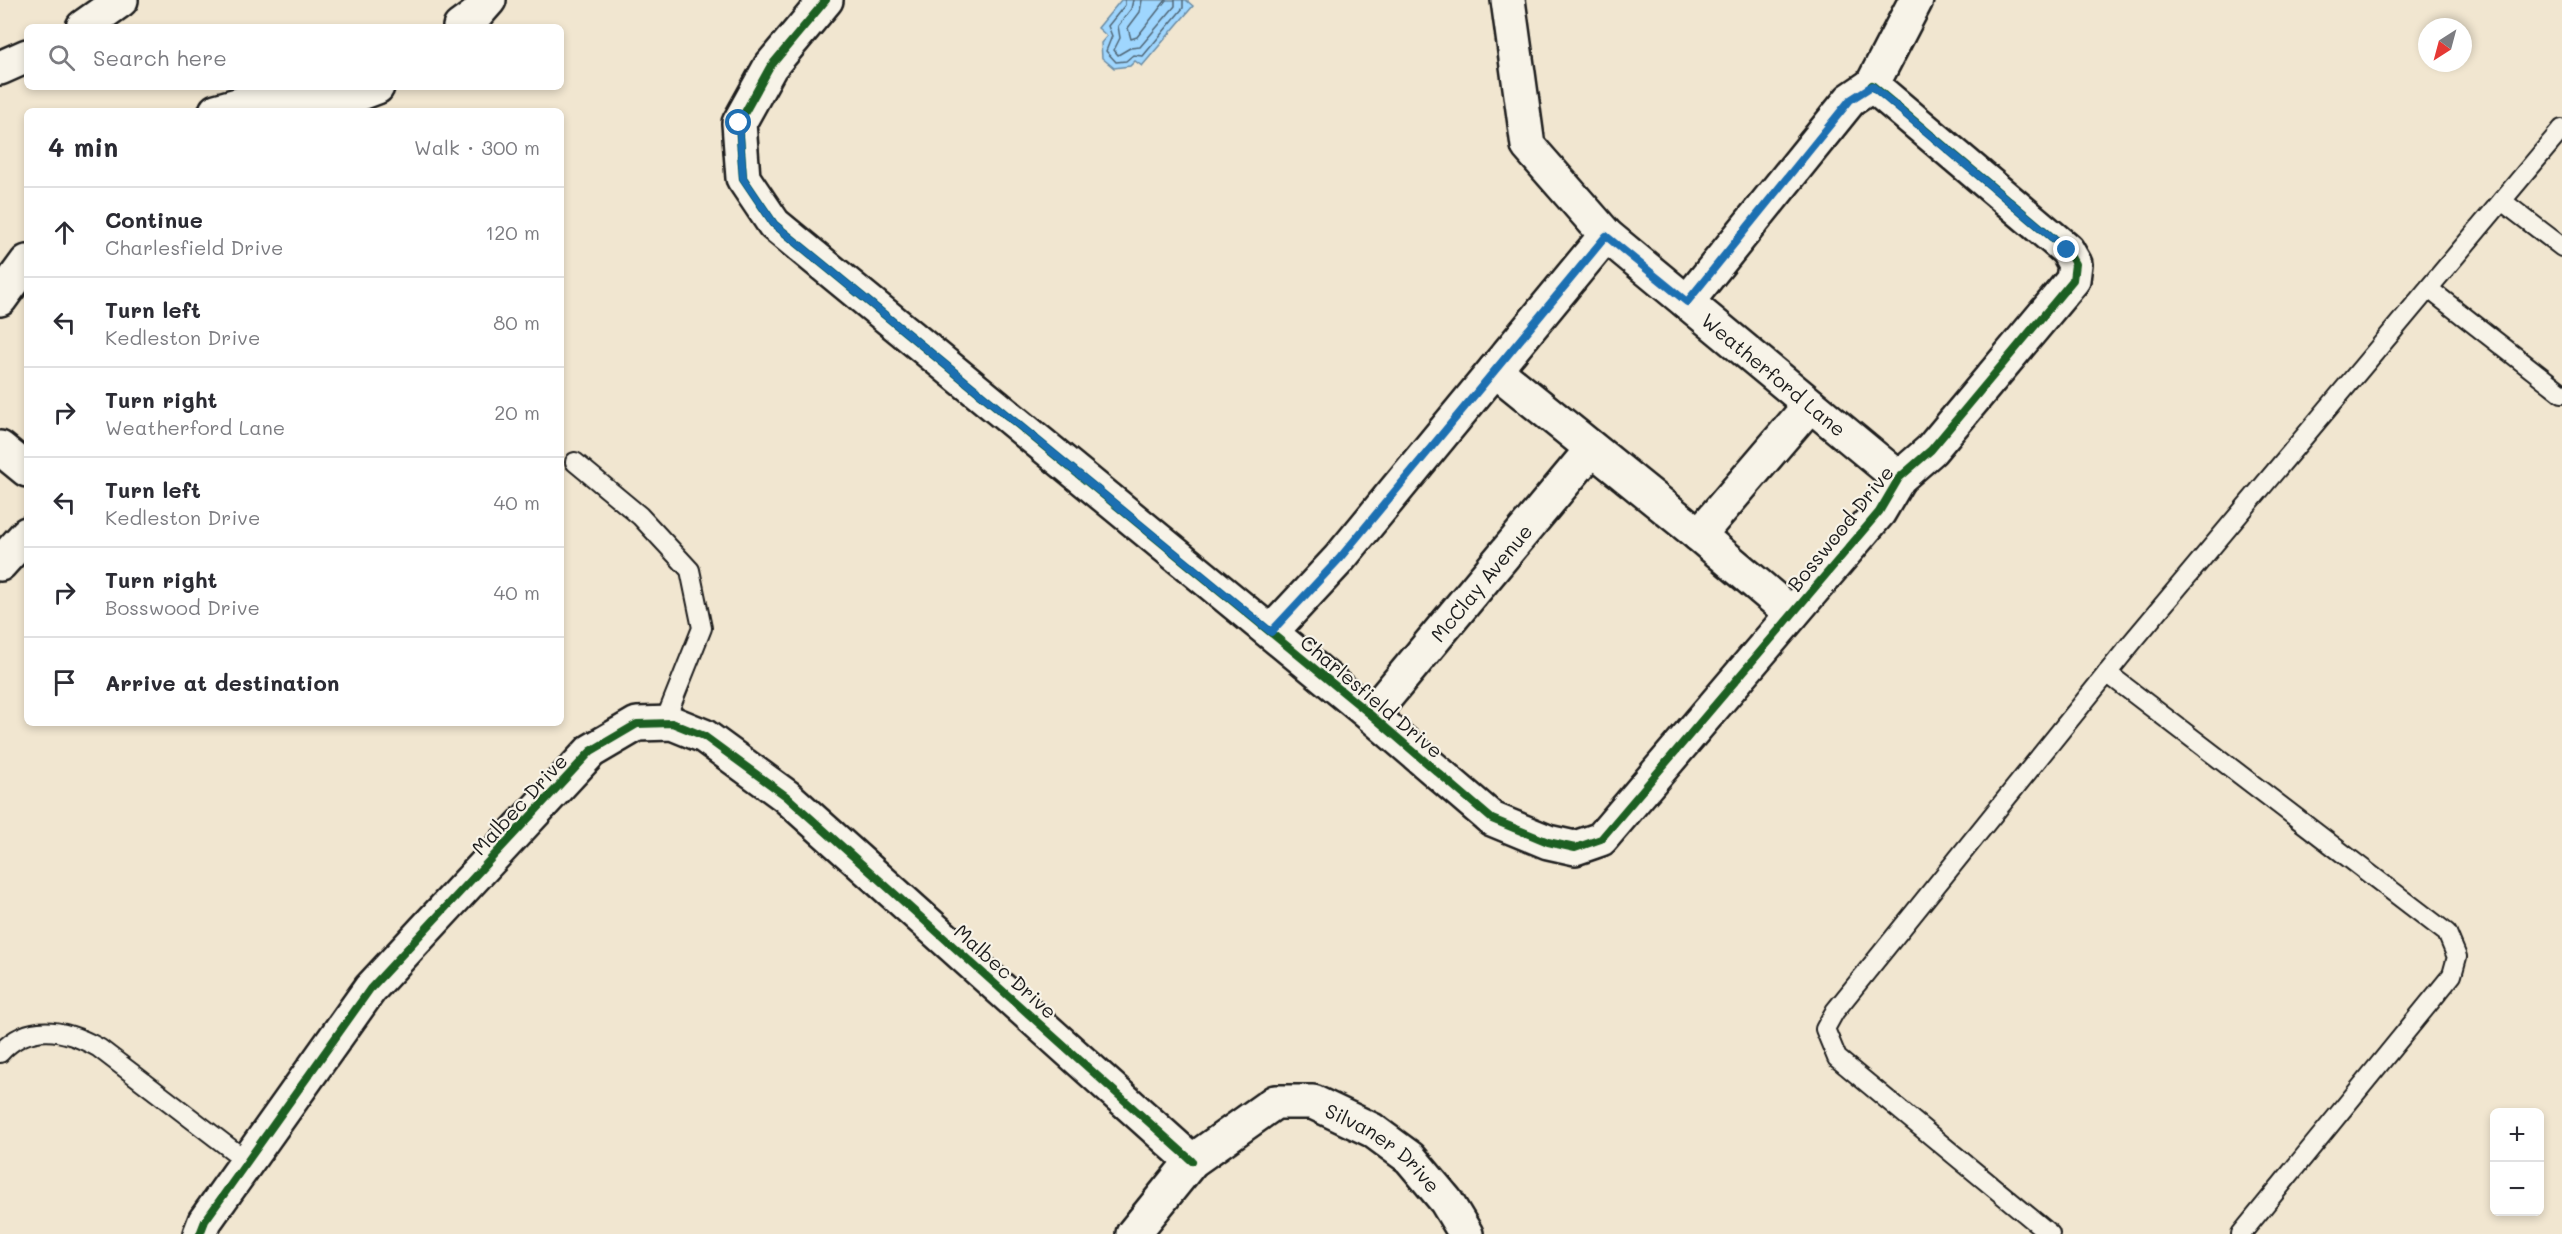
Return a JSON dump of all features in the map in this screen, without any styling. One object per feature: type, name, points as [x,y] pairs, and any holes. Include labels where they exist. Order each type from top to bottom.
[{"type":"street","points":[[87,24],[121,0]]},
{"type":"street","points":[[464,24],[475,16],[489,0]]},
{"type":"street","name":"Charlesfield Drive","points":[[826,0],[770,67],[739,123],[743,178],[774,224],[1271,632],[1492,819],[1548,842]]},
{"type":"street","name":"Weatherford Lane","points":[[1508,0],[1528,146],[1606,236],[1899,478]]},
{"type":"street","points":[[1687,302],[1850,100],[1872,86],[1916,0]]},
{"type":"street","points":[[0,68],[24,57]]},
{"type":"street","name":"Bosswood Drive","points":[[1548,842],[1575,848],[1600,839],[1879,512],[1899,478],[1931,450],[2073,280],[2075,264],[2067,250],[1872,86]]},
{"type":"street","points":[[227,108],[259,99],[337,102],[369,90]]},
{"type":"street","points":[[1271,632],[1339,559],[1606,236]]},
{"type":"street","points":[[0,299],[24,265]]},
{"type":"street","points":[[1495,370],[1700,535],[1792,614]]},
{"type":"street","points":[[1700,535],[1810,405]]},
{"type":"street","points":[[0,448],[24,468]]},
{"type":"street","name":"McClay Avenue","points":[[1371,715],[1592,449]]},
{"type":"street","points":[[0,564],[24,537]]},
{"type":"street","name":"Malbec Drive","points":[[200,1234],[205,1221],[370,988],[591,751],[637,724],[672,723],[704,736],[786,796],[1192,1161]]},
{"type":"street","name":"Silvaner Drive","points":[[1192,1161],[1275,1102],[1314,1102],[1372,1130],[1410,1158],[1446,1201],[1466,1234]]},
{"type":"street","points":[[1133,1234],[1192,1161]]},
{"type":"lane","points":[[2050,1234],[1837,1058],[1825,1029],[1835,1011],[2107,673],[2562,129]]},
{"type":"lane","points":[[2502,201],[2562,247]]},
{"type":"lane","points":[[2428,289],[2562,393]]},
{"type":"lane","points":[[575,462],[640,516],[690,570],[702,628],[664,723]]},
{"type":"lane","points":[[2107,673],[2447,933],[2457,957],[2452,975],[2241,1234]]},
{"type":"lane","points":[[0,1053],[20,1037],[37,1030],[68,1033],[84,1040],[99,1048],[248,1162]]},
{"type":"water","points":[[1121,0],[1186,0],[1193,6],[1142,66],[1135,61],[1130,66],[1114,68],[1102,58],[1101,43],[1107,36],[1098,28]]},
{"type":"cycle path","points":[[826,0],[770,67],[739,123],[743,178],[774,224],[1371,715],[1492,819],[1548,842],[1575,848],[1601,839],[1879,512],[1899,478],[1931,450],[2073,280],[2075,264],[2067,250],[1872,85]]},
{"type":"cycle path","points":[[200,1234],[205,1221],[370,989],[591,751],[637,724],[672,723],[704,736],[786,796],[1192,1161]]},
{"type":"route","points":[[739,123],[743,178],[774,224],[1271,632],[1339,559],[1606,236],[1687,302],[1850,100],[1872,86],[2067,250]]}]
